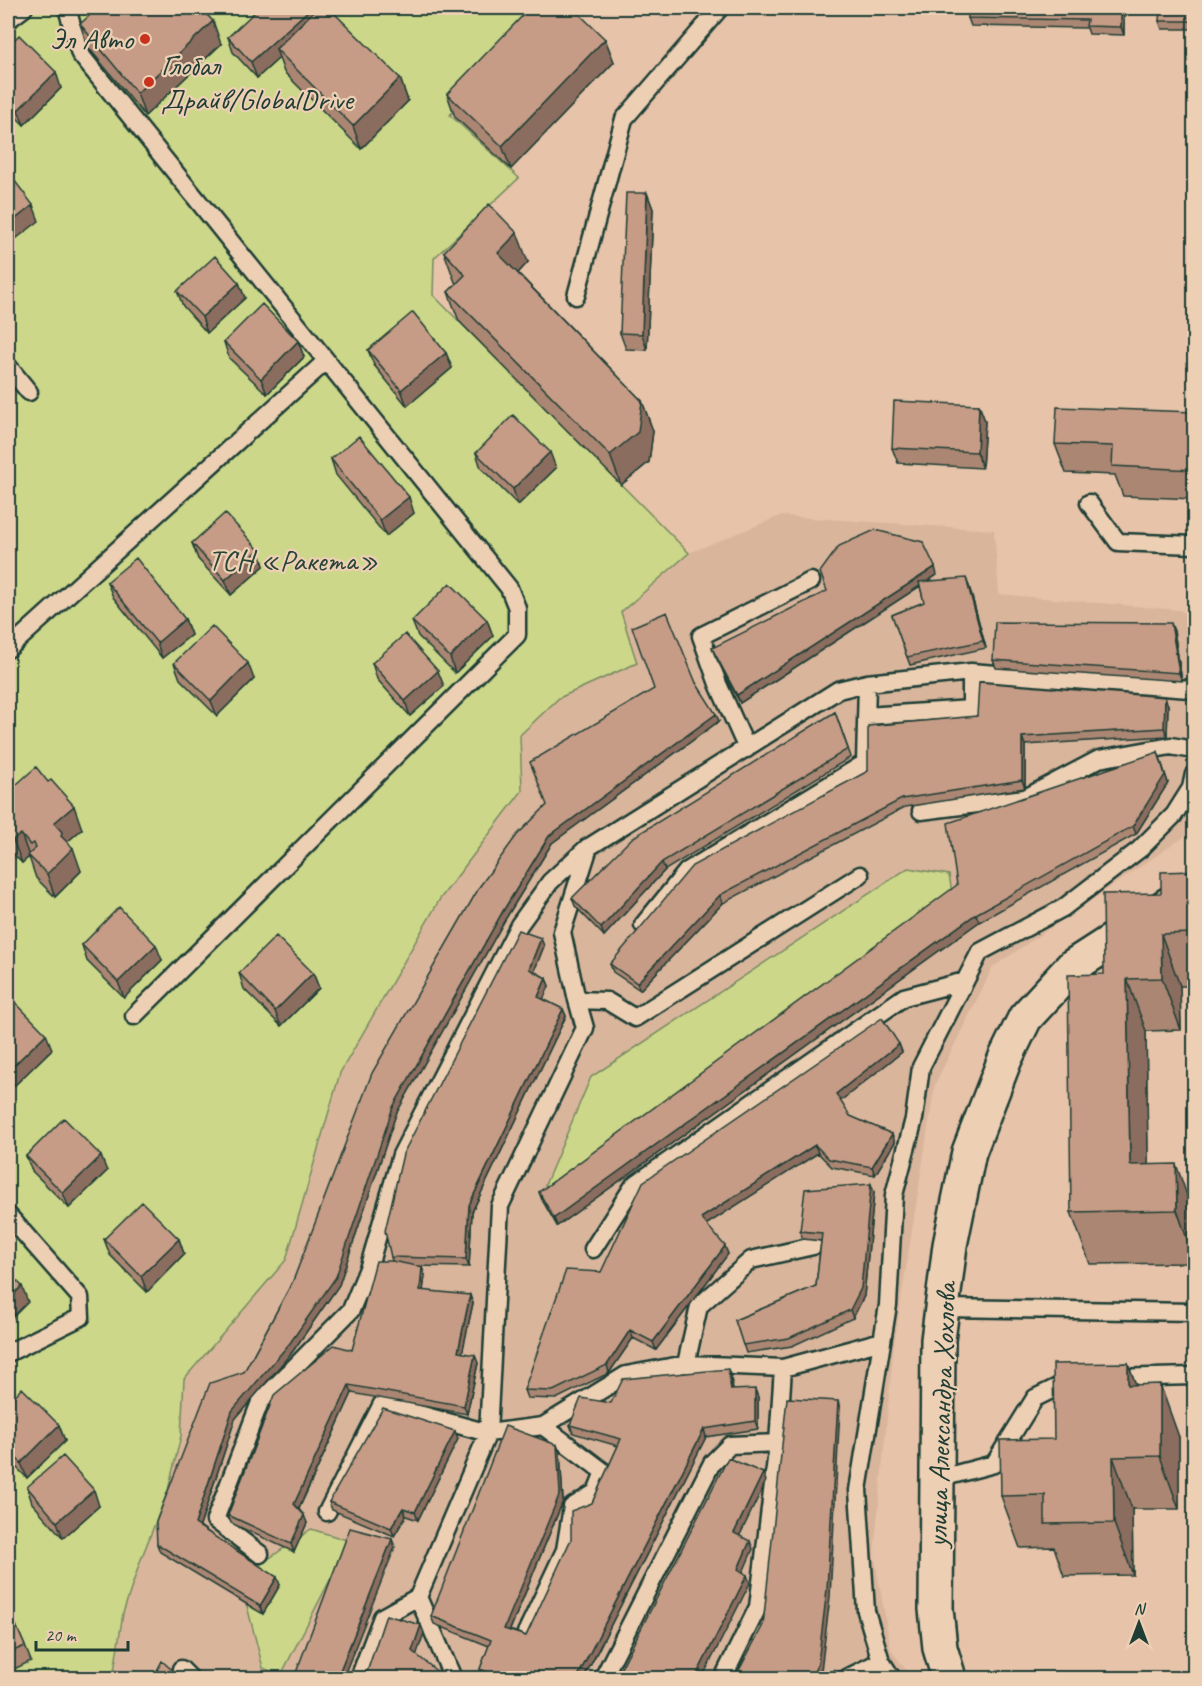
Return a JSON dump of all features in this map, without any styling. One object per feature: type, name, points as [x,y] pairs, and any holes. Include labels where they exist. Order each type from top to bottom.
[{"type":"street","name":"улица Александра Хохлова","points":[[949,1678],[940,1648],[936,1609],[938,1340],[950,1245],[969,1152],[1005,1059],[1025,1018],[1073,966],[1194,888]]},
{"type":"lane","points":[[8,20],[24,8]]},
{"type":"lane","points":[[68,8],[80,54],[509,588],[517,608],[517,635],[134,1016]]},
{"type":"lane","points":[[576,296],[624,119],[720,8]]},
{"type":"lane","points":[[8,649],[327,361]]},
{"type":"lane","points":[[8,366],[29,392]]},
{"type":"lane","points":[[1089,503],[1118,542],[1194,545]]},
{"type":"lane","points":[[747,748],[718,684],[701,636],[812,581]]},
{"type":"lane","points":[[866,716],[972,709],[972,672]]},
{"type":"lane","points":[[260,1554],[215,1520],[260,1402],[351,1310],[369,1266],[401,1155],[519,925],[550,882],[589,846],[838,690],[867,683],[972,672],[1189,689],[1194,692]]},
{"type":"lane","points":[[634,936],[687,871],[865,763],[867,683]]},
{"type":"lane","points":[[921,811],[1025,798],[1100,759],[1171,746],[1194,750]]},
{"type":"lane","points":[[892,1678],[881,1661],[866,1611],[858,1490],[888,1305],[894,1195],[914,1119],[921,1066],[980,952],[1063,908],[1140,849],[1174,815],[1191,788],[1194,774]]},
{"type":"lane","points":[[359,1678],[382,1617],[418,1597],[488,1433],[500,1206],[585,1028],[562,932],[589,846]]},
{"type":"lane","points":[[577,1000],[607,1001],[635,1018],[860,875]]},
{"type":"lane","points":[[593,1249],[634,1185],[904,997],[965,981]]},
{"type":"lane","points":[[8,1215],[80,1297],[81,1317],[8,1353]]},
{"type":"lane","points":[[686,1364],[699,1306],[751,1260],[813,1246]]},
{"type":"lane","points":[[942,1308],[1194,1312]]},
{"type":"lane","points":[[327,1512],[382,1404],[488,1433],[543,1426],[626,1375],[686,1364],[783,1368],[882,1341]]},
{"type":"lane","points":[[723,1678],[758,1607],[778,1443],[783,1368]]},
{"type":"lane","points":[[937,1479],[994,1464],[1035,1398],[1075,1378],[1194,1376]]},
{"type":"lane","points":[[526,1633],[566,1550],[572,1507],[596,1492],[604,1472],[543,1426]]},
{"type":"lane","points":[[603,1678],[712,1463],[730,1445],[778,1443]]},
{"type":"lane","points":[[418,1597],[453,1678]]},
{"type":"lane","points":[[848,1678],[881,1661]]},
{"type":"shaded area","points":[[780,516],[994,530],[999,594],[1179,610],[1194,617],[1194,830],[993,967],[935,1084],[894,1344],[874,1554],[891,1650],[912,1678],[113,1678],[123,1613],[168,1490],[181,1436],[184,1379],[286,1260],[340,1073],[440,899],[522,791],[520,735],[559,698],[637,663],[621,612],[689,553]]},
{"type":"green space","name":"ТСН «Ракета»","points":[[8,8],[545,8],[450,115],[519,178],[434,258],[433,295],[689,553],[621,612],[637,663],[559,698],[520,735],[522,791],[440,899],[340,1073],[286,1260],[184,1379],[181,1436],[168,1490],[123,1613],[113,1678],[8,1678]]},
{"type":"green space","points":[[908,868],[949,875],[952,893],[552,1187],[545,1185],[591,1077]]},
{"type":"green space","points":[[311,1529],[350,1541],[281,1675],[263,1668],[240,1579]]},
{"type":"building","name":"Глобал Драйв/GlobalDrive","points":[[98,8],[200,8],[213,21],[137,93],[80,24]]},
{"type":"building","points":[[259,8],[311,8],[251,62],[228,37]]},
{"type":"building","points":[[317,8],[329,8],[400,78],[353,126],[276,49]]},
{"type":"building","points":[[530,8],[573,8],[605,39],[502,146],[447,94]]},
{"type":"building","points":[[968,8],[1121,8],[1121,27],[1086,26],[1087,20],[968,18]]},
{"type":"building","points":[[1160,8],[1194,8],[1194,21],[1159,21]]},
{"type":"building","points":[[19,35],[56,72],[18,110],[8,99],[8,46]]},
{"type":"building","points":[[8,172],[33,205],[8,225]]},
{"type":"building","points":[[626,193],[647,193],[642,334],[620,333]]},
{"type":"building","points":[[489,204],[517,233],[498,253],[642,401],[638,432],[610,455],[448,292],[465,275],[444,252]]},
{"type":"building","points":[[215,256],[239,283],[202,317],[177,291]]},
{"type":"building","points":[[262,304],[298,341],[261,379],[224,342]]},
{"type":"building","points":[[413,312],[446,353],[401,390],[368,350]]},
{"type":"building","points":[[894,401],[979,405],[977,452],[892,448]]},
{"type":"building","points":[[1057,407],[1194,412],[1194,470],[1112,466],[1113,446],[1055,444]]},
{"type":"building","points":[[513,415],[550,452],[513,489],[476,453]]},
{"type":"building","points":[[359,436],[409,497],[380,520],[331,459]]},
{"type":"building","points":[[225,513],[259,550],[225,580],[192,543]]},
{"type":"building","points":[[875,530],[923,542],[935,567],[737,695],[712,648],[827,591],[820,572],[839,546]]},
{"type":"building","points":[[136,558],[185,619],[157,643],[107,582]]},
{"type":"building","points":[[966,578],[983,641],[907,657],[892,615],[924,602],[919,582]]},
{"type":"building","points":[[450,583],[487,620],[450,657],[412,621]]},
{"type":"building","points":[[667,612],[696,683],[716,714],[549,836],[503,911],[393,1107],[336,1277],[290,1343],[232,1411],[195,1524],[277,1577],[260,1606],[157,1544],[156,1522],[210,1383],[244,1372],[293,1281],[372,1073],[480,886],[517,835],[547,805],[530,762],[654,689],[632,627]]},
{"type":"building","points":[[995,622],[1171,623],[1179,673],[993,660]]},
{"type":"building","points":[[212,626],[248,663],[211,701],[174,663]]},
{"type":"building","points":[[405,634],[438,671],[405,701],[372,663]]},
{"type":"building","points":[[979,682],[1165,697],[1164,728],[1022,737],[1022,780],[902,799],[720,895],[637,983],[610,964],[692,866],[868,771],[868,726],[977,716]]},
{"type":"building","points":[[835,712],[848,749],[662,862],[601,928],[572,898],[632,838]]},
{"type":"building","points":[[1158,752],[1165,775],[1133,826],[976,914],[554,1218],[539,1192],[957,885],[948,823]]},
{"type":"building","points":[[36,767],[48,782],[51,780],[74,806],[54,823],[62,832],[61,836],[73,848],[47,874],[28,855],[36,848],[34,843],[30,845],[21,834],[13,840],[8,834],[8,792]]},
{"type":"building","points":[[1194,871],[1194,933],[1161,934],[1162,978],[1127,979],[1130,1165],[1176,1164],[1177,1210],[1071,1212],[1068,975],[1104,974],[1103,894],[1161,893],[1161,872]]},
{"type":"building","points":[[119,907],[156,945],[118,982],[82,945]]},
{"type":"building","points":[[518,930],[541,938],[529,969],[546,978],[538,997],[563,1009],[469,1205],[466,1259],[391,1257],[385,1231],[403,1154]]},
{"type":"building","points":[[276,936],[313,973],[275,1011],[239,973]]},
{"type":"building","points":[[9,996],[46,1034],[8,1071],[8,998]]},
{"type":"building","points":[[882,1018],[899,1044],[836,1094],[850,1116],[892,1134],[872,1167],[829,1159],[815,1145],[701,1218],[725,1246],[653,1342],[630,1330],[607,1365],[553,1391],[524,1390],[566,1270],[601,1272],[643,1182]]},
{"type":"building","points":[[64,1118],[101,1156],[63,1193],[26,1156]]},
{"type":"building","points":[[871,1184],[861,1288],[850,1310],[789,1338],[743,1345],[735,1320],[816,1286],[822,1233],[800,1231],[805,1189]]},
{"type":"building","points":[[142,1202],[179,1239],[141,1276],[104,1239]]},
{"type":"building","points":[[376,1261],[392,1261],[422,1267],[420,1290],[470,1295],[458,1352],[475,1355],[464,1406],[349,1385],[294,1504],[304,1515],[291,1544],[228,1515],[274,1395],[334,1345],[352,1350]]},
{"type":"building","points":[[8,1272],[22,1286],[8,1300]]},
{"type":"building","points":[[1128,1363],[1128,1385],[1160,1384],[1160,1456],[1113,1457],[1114,1523],[1045,1524],[1045,1495],[1001,1496],[1000,1440],[1054,1439],[1053,1364]]},
{"type":"building","points":[[728,1369],[731,1390],[755,1389],[755,1421],[704,1429],[577,1678],[503,1678],[480,1669],[491,1640],[431,1616],[505,1426],[557,1445],[560,1493],[504,1629],[526,1636],[571,1539],[571,1511],[592,1503],[621,1439],[570,1425],[581,1398],[611,1403],[623,1379]]},
{"type":"building","points":[[22,1388],[59,1425],[21,1463],[8,1449],[8,1403]]},
{"type":"building","points":[[787,1398],[838,1401],[827,1589],[818,1663],[811,1678],[735,1678],[763,1625]]},
{"type":"building","points":[[383,1408],[455,1431],[415,1512],[403,1508],[391,1528],[329,1502]]},
{"type":"building","points":[[63,1456],[94,1490],[57,1522],[27,1487]]},
{"type":"building","points":[[728,1458],[763,1473],[734,1533],[750,1541],[738,1569],[747,1575],[695,1678],[616,1678]]},
{"type":"building","points":[[350,1528],[392,1539],[337,1678],[294,1678]]},
{"type":"building","points":[[8,1607],[25,1646],[8,1653]]},
{"type":"building","points":[[386,1615],[421,1625],[412,1651],[444,1678],[365,1678]]},
{"type":"building","points":[[162,1661],[181,1678],[153,1678]]},
{"type":"building","points":[[834,1669],[852,1678],[830,1678]]},
{"type":"place","name":"Эл Авто","points":[[145,39]]},
{"type":"place","name":"Глобал Драйв/GlobalDrive","points":[[149,82]]}]
